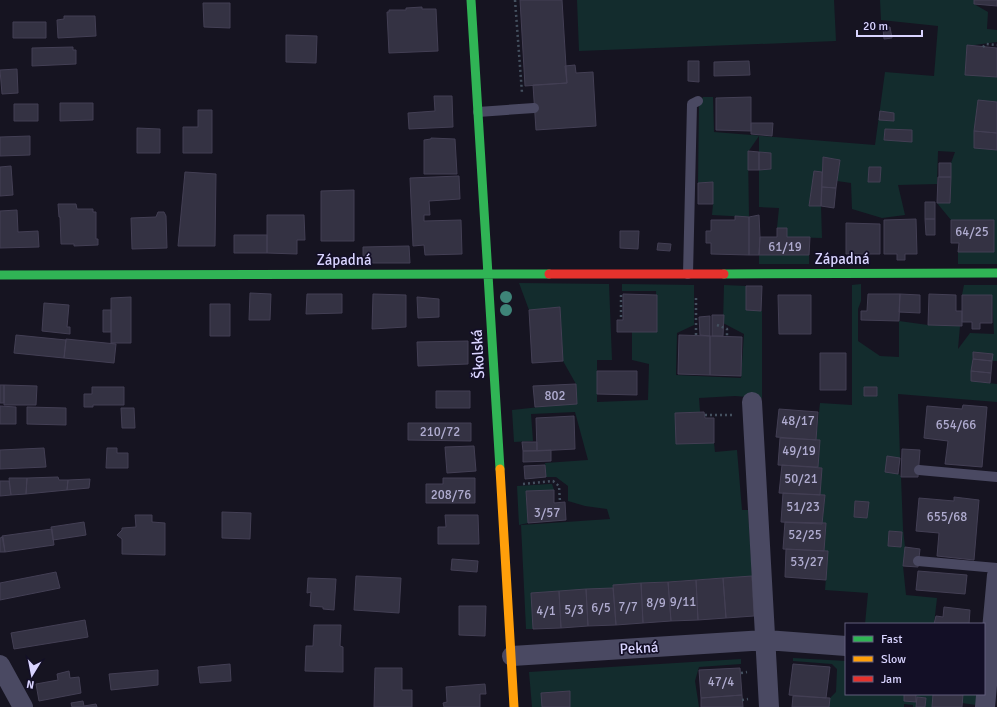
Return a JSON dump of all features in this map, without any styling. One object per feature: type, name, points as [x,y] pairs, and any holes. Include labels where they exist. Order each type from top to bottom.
[{"type":"street","name":"Školská","points":[[472,0],[514,707]]},
{"type":"street","name":"Západná","points":[[0,275],[997,273]]},
{"type":"street","points":[[752,408],[769,707]]},
{"type":"street","points":[[985,707],[987,656],[995,626],[997,575]]},
{"type":"street","name":"Pekná","points":[[512,656],[766,640],[845,646]]},
{"type":"street","points":[[0,665],[23,707]]},
{"type":"lane","points":[[688,274],[692,104],[698,101]]},
{"type":"lane","points":[[478,112],[534,108]]},
{"type":"lane","points":[[919,470],[997,477]]},
{"type":"lane","points":[[918,560],[997,568]]},
{"type":"path","points":[[515,0],[523,109]]},
{"type":"path","points":[[983,47],[986,44],[997,45]]},
{"type":"path","points":[[620,291],[621,320]]},
{"type":"path","points":[[696,292],[696,335]]},
{"type":"path","points":[[717,325],[727,329],[727,336]]},
{"type":"path","points":[[705,415],[752,408]]},
{"type":"path","points":[[516,484],[553,481],[559,486],[560,502]]},
{"type":"green space","points":[[577,0],[834,0],[836,41],[579,51]]},
{"type":"green space","points":[[880,0],[974,0],[974,4],[988,12],[987,29],[997,30],[997,42],[967,46],[965,74],[997,77],[997,102],[978,101],[974,147],[997,150],[997,264],[958,264],[958,252],[994,252],[994,220],[951,220],[937,203],[950,202],[951,163],[955,152],[938,151],[937,184],[898,185],[905,215],[882,218],[852,209],[851,183],[837,181],[840,160],[823,157],[822,172],[815,171],[809,205],[821,206],[822,238],[787,237],[787,228],[777,228],[779,208],[759,207],[759,170],[771,169],[771,153],[759,152],[759,136],[748,152],[749,217],[712,215],[713,182],[698,183],[699,104],[703,97],[713,97],[714,132],[875,145],[885,72],[934,76],[938,26],[881,20]],"holes":[[[885,129],[912,130],[912,142],[884,140]]]},
{"type":"green space","points":[[759,255],[809,255],[809,264],[759,264]]},
{"type":"green space","points":[[519,283],[609,284],[612,360],[597,360],[597,402],[648,400],[649,364],[632,360],[632,332],[657,332],[656,291],[622,291],[622,284],[694,285],[694,325],[677,333],[676,375],[741,378],[744,334],[723,323],[724,285],[746,286],[746,310],[762,311],[762,398],[735,396],[699,398],[700,412],[675,413],[676,444],[714,443],[715,452],[737,450],[742,510],[748,510],[752,576],[614,585],[613,588],[531,593],[533,629],[526,629],[521,525],[610,519],[607,509],[585,506],[568,501],[568,486],[556,477],[546,477],[545,463],[588,460],[575,412],[531,414],[533,441],[514,442],[512,410],[577,403],[576,384],[563,361],[560,307],[529,310]]},
{"type":"green space","points":[[861,284],[861,301],[858,309],[858,341],[880,356],[899,357],[899,321],[928,325],[960,326],[958,349],[970,333],[994,334],[992,295],[962,295],[964,285],[997,285],[997,361],[992,361],[992,354],[973,352],[971,381],[997,384],[997,402],[898,394],[900,458],[887,457],[901,477],[905,547],[903,566],[906,595],[937,598],[934,623],[865,623],[868,593],[825,590],[828,552],[824,551],[826,524],[822,524],[825,495],[820,495],[822,468],[818,467],[820,440],[816,440],[820,403],[852,405],[852,285]],"holes":[[[864,387],[877,387],[877,395],[864,396]],[[855,501],[868,502],[867,518],[854,517]],[[889,531],[902,532],[901,547],[888,546]]]},
{"type":"green space","points":[[552,484],[554,490],[526,491],[528,523],[519,525],[517,486]]},
{"type":"green space","points":[[793,658],[845,661],[845,695],[904,695],[904,701],[915,702],[916,695],[933,695],[932,707],[925,707],[926,698],[917,697],[916,707],[913,707],[913,705],[904,704],[904,707],[829,707],[830,698],[836,692],[837,669],[832,664],[793,661]]},
{"type":"green space","points":[[741,659],[741,664],[699,667],[695,681],[699,707],[570,707],[569,691],[542,693],[542,707],[532,707],[529,672]]},
{"type":"green space","points":[[963,695],[977,695],[976,705],[962,703]]},
{"type":"building","points":[[520,0],[562,0],[567,83],[525,86]]},
{"type":"building","points":[[974,0],[997,0],[997,6],[974,4]]},
{"type":"building","points":[[203,3],[230,3],[230,28],[204,27]]},
{"type":"building","points":[[422,7],[422,9],[436,9],[438,51],[389,53],[387,12],[389,12],[389,10],[406,10],[406,8]]},
{"type":"building","points":[[64,16],[95,16],[96,36],[58,38],[57,20],[64,19]]},
{"type":"building","points":[[13,22],[46,22],[46,38],[13,38]]},
{"type":"building","points":[[890,27],[892,38],[884,39],[883,28]]},
{"type":"building","points":[[286,35],[317,36],[316,63],[286,62]]},
{"type":"building","points":[[967,45],[997,48],[997,77],[965,75]]},
{"type":"building","points":[[73,47],[73,50],[76,50],[76,64],[32,66],[32,48]]},
{"type":"building","points":[[688,61],[699,61],[699,82],[688,81]]},
{"type":"building","points":[[749,61],[750,75],[714,76],[714,62]]},
{"type":"building","points":[[575,65],[576,73],[593,72],[596,126],[536,130],[533,85],[567,83],[565,66]]},
{"type":"building","points":[[17,69],[18,93],[2,94],[0,70]]},
{"type":"building","points":[[434,96],[452,96],[453,127],[409,129],[408,113],[435,111]]},
{"type":"building","points":[[751,97],[751,131],[716,130],[716,98]]},
{"type":"building","points":[[978,100],[997,102],[997,133],[974,131]]},
{"type":"building","points":[[60,103],[93,103],[93,120],[60,121]]},
{"type":"building","points":[[14,104],[38,104],[38,121],[14,121]]},
{"type":"building","points":[[198,110],[212,110],[212,153],[183,153],[183,127],[198,127]]},
{"type":"building","points":[[880,111],[894,113],[894,121],[879,120]]},
{"type":"building","points":[[751,123],[773,123],[772,136],[751,134]]},
{"type":"building","points":[[137,128],[160,129],[160,153],[137,153]]},
{"type":"building","points":[[885,129],[912,130],[912,142],[884,140]]},
{"type":"building","points":[[974,131],[997,133],[997,150],[974,148]]},
{"type":"building","points":[[30,136],[30,155],[0,156],[0,137]]},
{"type":"building","points":[[431,138],[455,139],[457,174],[424,174],[424,140]]},
{"type":"building","points":[[748,151],[759,152],[759,170],[748,170]]},
{"type":"building","points":[[759,152],[771,153],[771,169],[759,170]]},
{"type":"building","points":[[823,157],[840,160],[836,188],[822,187]]},
{"type":"building","points":[[939,163],[951,163],[951,177],[939,177]]},
{"type":"building","points":[[11,166],[13,195],[0,196],[0,167]]},
{"type":"building","points":[[869,167],[881,167],[880,182],[868,182]]},
{"type":"building","points":[[814,171],[822,172],[821,206],[809,206]]},
{"type":"building","points":[[185,172],[216,174],[215,246],[178,246]]},
{"type":"building","points":[[459,176],[460,199],[429,201],[430,215],[424,215],[424,221],[461,220],[462,254],[425,255],[424,245],[413,246],[410,178]]},
{"type":"building","points":[[938,177],[951,177],[950,203],[937,203]]},
{"type":"building","points":[[713,182],[713,204],[698,204],[698,183]]},
{"type":"building","points":[[822,187],[836,188],[834,208],[821,206]]},
{"type":"building","points":[[354,190],[354,241],[321,241],[321,191]]},
{"type":"building","points":[[925,202],[935,202],[935,219],[925,219]]},
{"type":"building","points":[[58,204],[76,204],[77,209],[93,209],[93,212],[96,212],[96,239],[98,239],[98,245],[74,246],[74,244],[61,244]]},
{"type":"building","points":[[17,210],[18,232],[38,231],[39,247],[0,248],[0,211]]},
{"type":"building","points":[[158,212],[164,212],[166,216],[167,248],[132,249],[131,218],[156,217]]},
{"type":"building","points":[[267,215],[304,215],[305,240],[297,240],[297,254],[267,253]]},
{"type":"building","points":[[759,215],[759,255],[749,255],[749,217]]},
{"type":"building","points":[[735,216],[749,217],[749,255],[711,254],[711,243],[706,243],[706,231],[711,231],[711,220],[735,220]]},
{"type":"building","points":[[916,219],[917,254],[905,254],[905,260],[897,260],[897,254],[884,254],[884,220]]},
{"type":"building","points":[[925,219],[935,219],[935,235],[926,235]]},
{"type":"building","points":[[951,220],[994,220],[994,252],[958,252],[959,243],[951,243]]},
{"type":"building","points":[[846,223],[880,224],[880,254],[846,254]]},
{"type":"building","points":[[777,228],[787,228],[787,237],[810,237],[809,255],[759,255],[760,237],[777,237]]},
{"type":"building","points":[[620,231],[639,231],[638,249],[620,248]]},
{"type":"building","points":[[234,235],[267,235],[267,253],[234,253]]},
{"type":"building","points":[[658,243],[671,244],[670,251],[657,250]]},
{"type":"building","points":[[409,246],[410,263],[363,263],[363,247]]},
{"type":"building","points":[[746,286],[762,286],[761,311],[746,310]]},
{"type":"building","points":[[250,293],[271,294],[270,320],[249,320]]},
{"type":"building","points":[[307,294],[342,294],[342,313],[306,314]]},
{"type":"building","points":[[373,294],[406,295],[406,327],[372,329]]},
{"type":"building","points":[[623,294],[657,295],[657,332],[617,332],[617,320],[623,320]]},
{"type":"building","points":[[868,294],[900,294],[899,321],[861,320],[861,311],[867,311]]},
{"type":"building","points":[[900,294],[920,295],[920,313],[899,312]]},
{"type":"building","points":[[929,294],[956,295],[956,311],[962,311],[962,326],[928,325]]},
{"type":"building","points":[[778,295],[811,295],[811,334],[779,334]]},
{"type":"building","points":[[962,295],[992,295],[992,323],[980,323],[980,329],[972,329],[972,322],[962,322]]},
{"type":"building","points":[[131,297],[131,343],[111,343],[111,298]]},
{"type":"building","points":[[417,297],[439,299],[439,317],[418,318]]},
{"type":"building","points":[[44,303],[69,305],[67,327],[70,327],[70,334],[42,331]]},
{"type":"building","points":[[210,304],[230,304],[230,336],[210,336]]},
{"type":"building","points":[[560,307],[563,361],[532,363],[529,310]]},
{"type":"building","points":[[103,310],[111,310],[111,332],[103,332]]},
{"type":"building","points":[[712,315],[724,315],[723,336],[712,336]]},
{"type":"building","points":[[710,316],[710,336],[700,335],[699,317]]},
{"type":"building","points":[[16,335],[66,340],[64,358],[14,353]]},
{"type":"building","points":[[679,335],[710,336],[710,375],[678,374]]},
{"type":"building","points":[[710,336],[742,337],[741,376],[710,375]]},
{"type":"building","points":[[66,339],[116,344],[114,363],[64,358]]},
{"type":"building","points":[[468,341],[468,364],[418,366],[417,342]]},
{"type":"building","points":[[973,352],[993,354],[992,361],[973,359]]},
{"type":"building","points":[[820,353],[846,353],[846,390],[820,390]]},
{"type":"building","points":[[973,359],[992,361],[991,373],[971,371]]},
{"type":"building","points":[[597,371],[637,371],[637,395],[597,394]]},
{"type":"building","points":[[971,371],[991,373],[990,383],[971,381]]},
{"type":"building","points":[[576,384],[577,404],[535,407],[533,386]]},
{"type":"building","points":[[0,385],[4,385],[4,403],[0,403]]},
{"type":"building","points":[[4,385],[37,386],[36,405],[4,405]]},
{"type":"building","points":[[92,387],[124,387],[124,405],[93,405],[93,407],[84,407],[84,394],[92,394]]},
{"type":"building","points":[[864,387],[877,387],[877,396],[864,396]]},
{"type":"building","points":[[436,391],[470,391],[470,408],[436,408]]},
{"type":"building","points":[[963,405],[987,407],[982,467],[945,464],[948,441],[924,438],[927,406],[962,409]]},
{"type":"building","points":[[0,406],[16,407],[16,424],[0,424]]},
{"type":"building","points":[[27,407],[66,408],[66,425],[27,424]]},
{"type":"building","points":[[121,408],[134,408],[135,428],[122,428]]},
{"type":"building","points":[[779,409],[818,412],[816,440],[776,437]]},
{"type":"building","points":[[704,412],[705,418],[714,418],[714,443],[676,444],[675,413]]},
{"type":"building","points":[[574,416],[575,449],[537,451],[536,418]]},
{"type":"building","points":[[408,423],[471,423],[471,441],[408,440]]},
{"type":"building","points":[[780,438],[820,440],[818,467],[778,465]]},
{"type":"building","points":[[522,442],[537,442],[537,451],[523,451]]},
{"type":"building","points":[[474,446],[476,471],[447,473],[445,447]]},
{"type":"building","points":[[44,448],[46,467],[0,469],[0,450]]},
{"type":"building","points":[[107,448],[117,448],[117,453],[128,453],[128,468],[106,468]]},
{"type":"building","points":[[902,449],[920,450],[918,477],[901,477]]},
{"type":"building","points":[[551,450],[551,461],[523,462],[523,451]]},
{"type":"building","points":[[887,456],[900,458],[898,474],[885,472]]},
{"type":"building","points":[[545,465],[546,477],[525,479],[524,466]]},
{"type":"building","points":[[782,465],[822,468],[820,495],[779,493]]},
{"type":"building","points":[[58,477],[59,480],[68,480],[67,490],[26,494],[27,478]]},
{"type":"building","points":[[9,478],[27,478],[26,494],[11,495]]},
{"type":"building","points":[[443,478],[475,478],[475,503],[426,503],[426,484],[443,484]]},
{"type":"building","points":[[90,479],[89,488],[67,490],[68,480]]},
{"type":"building","points":[[0,481],[9,481],[11,495],[0,496]]},
{"type":"building","points":[[554,490],[554,503],[565,502],[566,520],[528,523],[526,491]]},
{"type":"building","points":[[783,493],[825,495],[822,524],[781,522]]},
{"type":"building","points":[[954,497],[979,500],[974,560],[937,556],[939,533],[916,531],[919,498],[954,501]]},
{"type":"building","points":[[855,501],[869,502],[867,518],[854,517]]},
{"type":"building","points":[[222,512],[251,513],[250,539],[222,538]]},
{"type":"building","points":[[135,515],[152,515],[152,522],[165,523],[165,555],[122,554],[122,539],[117,535],[122,528],[136,527]]},
{"type":"building","points":[[445,515],[478,515],[479,544],[438,544],[438,527],[446,527]]},
{"type":"building","points":[[84,522],[86,535],[53,540],[51,527]]},
{"type":"building","points":[[785,522],[826,523],[824,551],[783,549]]},
{"type":"building","points":[[52,529],[54,545],[5,552],[2,536]]},
{"type":"building","points":[[889,531],[902,532],[901,547],[888,546]]},
{"type":"building","points":[[3,537],[5,552],[0,552],[0,538]]},
{"type":"building","points":[[905,547],[920,549],[918,567],[903,566]]},
{"type":"building","points":[[786,549],[828,551],[826,580],[785,577]]},
{"type":"building","points":[[452,559],[478,561],[477,572],[451,570]]},
{"type":"building","points":[[918,571],[967,575],[965,594],[916,590]]},
{"type":"building","points":[[56,572],[60,588],[0,600],[0,583]]},
{"type":"building","points":[[356,576],[401,578],[399,613],[354,610]]},
{"type":"building","points":[[752,576],[754,616],[726,618],[723,578]]},
{"type":"building","points":[[308,578],[336,579],[334,610],[310,606],[311,592],[307,593]]},
{"type":"building","points":[[723,578],[726,618],[698,620],[696,580]]},
{"type":"building","points":[[696,580],[698,620],[671,621],[668,582]]},
{"type":"building","points":[[668,582],[671,621],[643,623],[641,583]]},
{"type":"building","points":[[641,583],[643,623],[616,625],[613,585]]},
{"type":"building","points":[[613,588],[616,625],[588,626],[586,589]]},
{"type":"building","points":[[586,589],[588,626],[561,628],[559,591]]},
{"type":"building","points":[[559,591],[561,628],[533,629],[531,593]]},
{"type":"building","points":[[459,606],[486,606],[485,636],[459,635]]},
{"type":"building","points":[[944,607],[970,610],[969,623],[934,623],[936,616],[943,617]]},
{"type":"building","points":[[85,620],[88,637],[14,649],[11,633]]},
{"type":"building","points":[[314,625],[341,625],[340,646],[343,647],[343,672],[305,671],[306,646],[313,646]]},
{"type":"building","points":[[230,664],[231,681],[200,683],[198,667]]},
{"type":"building","points":[[793,664],[830,667],[826,698],[789,695]]},
{"type":"building","points":[[375,668],[402,668],[402,690],[412,690],[412,707],[374,707]]},
{"type":"building","points":[[740,668],[742,695],[701,698],[699,670]]},
{"type":"building","points":[[158,670],[158,685],[111,690],[109,674]]},
{"type":"building","points":[[69,671],[70,678],[79,677],[81,693],[39,701],[36,684],[58,680],[57,674]]},
{"type":"building","points":[[485,684],[486,694],[480,694],[480,707],[444,707],[443,703],[447,702],[446,687]]},
{"type":"building","points":[[570,691],[570,707],[542,707],[541,693]]},
{"type":"building","points":[[742,695],[743,707],[701,707],[701,698]]},
{"type":"building","points":[[904,695],[916,695],[916,702],[904,701]]},
{"type":"building","points":[[933,695],[963,695],[962,707],[932,707]]},
{"type":"building","points":[[793,696],[830,698],[829,707],[792,707]]},
{"type":"building","points":[[917,697],[926,698],[925,707],[916,707]]},
{"type":"building","points":[[83,701],[84,706],[96,704],[97,707],[72,707],[71,703]]},
{"type":"traffic: fast","points":[[471,0],[500,469]]},
{"type":"traffic: fast","points":[[724,274],[997,273]]},
{"type":"traffic: fast","points":[[0,275],[549,274]]},
{"type":"traffic: slow","points":[[500,469],[514,707]]},
{"type":"traffic: jam","points":[[549,274],[724,274]]}]
